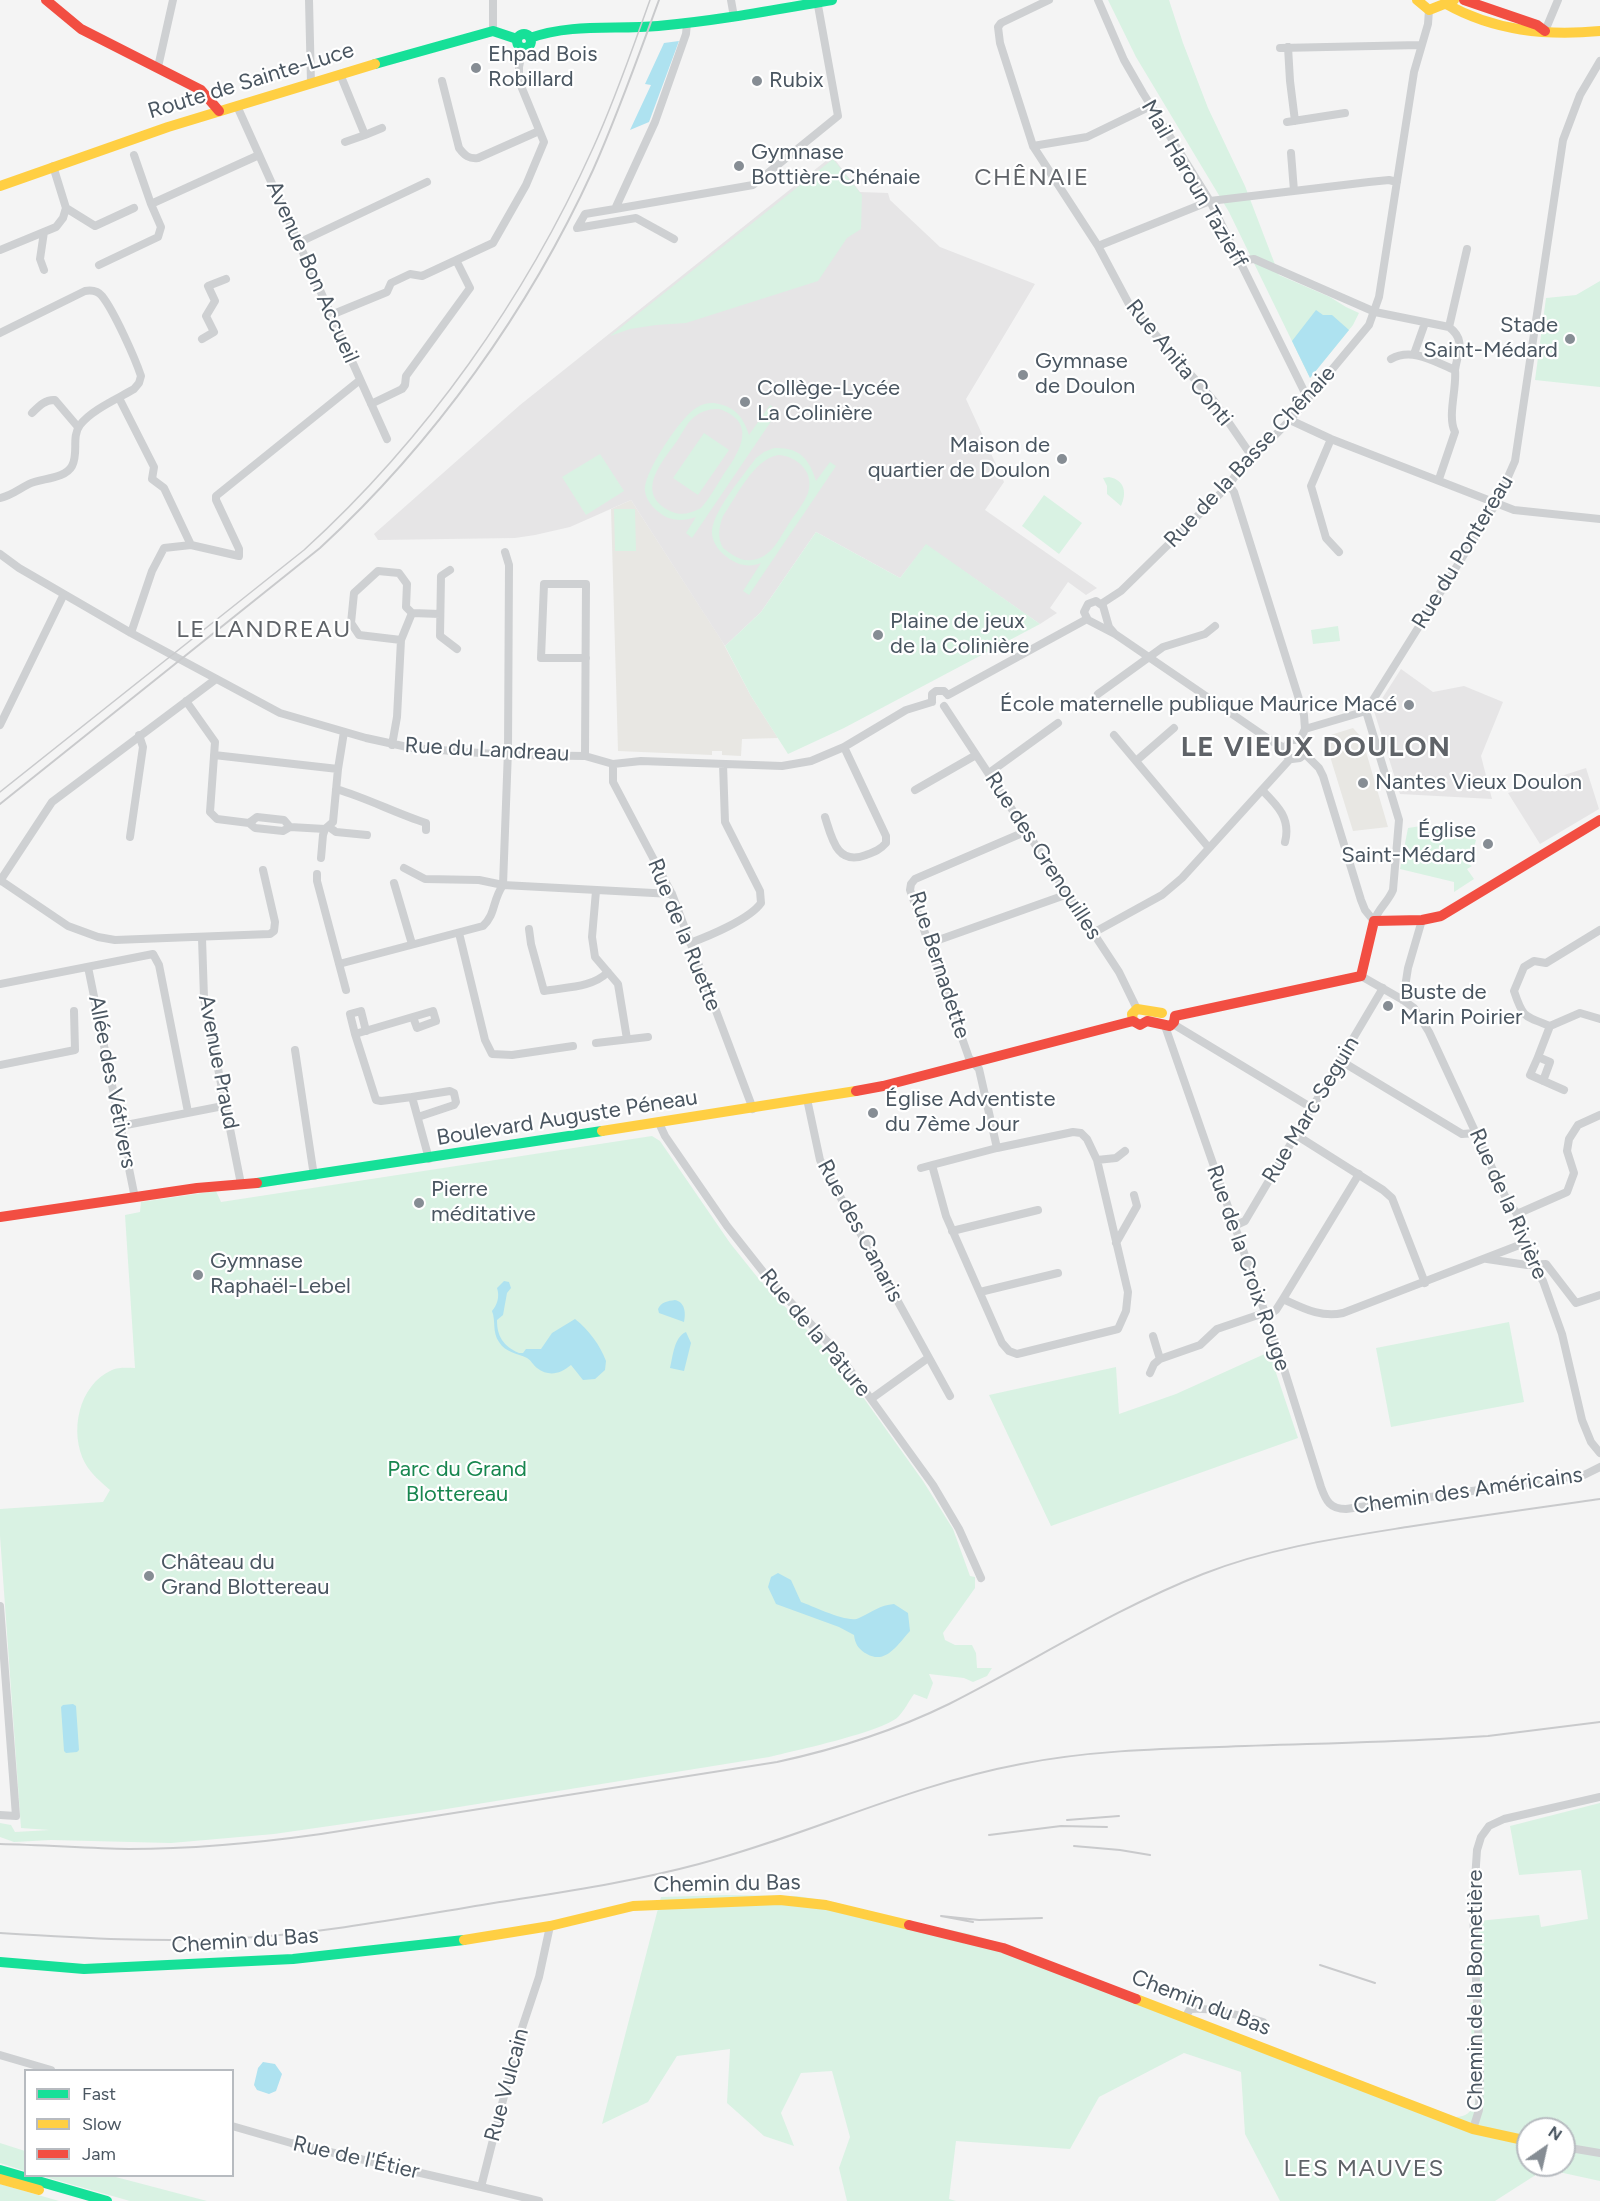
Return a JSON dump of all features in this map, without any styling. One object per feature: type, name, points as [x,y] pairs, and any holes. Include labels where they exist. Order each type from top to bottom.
[{"type":"street","points":[[46,0],[81,28],[201,90],[219,111]]},
{"type":"street","points":[[158,67],[172,0]]},
{"type":"street","points":[[309,0],[311,83]]},
{"type":"street","points":[[493,0],[493,31],[520,44]]},
{"type":"street","points":[[731,0],[734,17]]},
{"type":"street","points":[[331,315],[387,292],[391,283],[410,274],[422,276],[493,243],[526,185],[544,142],[519,81],[520,35],[525,34],[530,38],[555,30],[628,28],[687,23],[832,0]]},
{"type":"street","name":"Rue Anita Conti","points":[[1049,0],[1001,23],[997,34],[1034,146],[1098,246],[1130,306],[1214,401],[1253,458]]},
{"type":"street","name":"Mail Haroun Tazieff","points":[[1098,0],[1124,60],[1210,201],[1308,399]]},
{"type":"street","points":[[1418,0],[1429,10],[1449,1],[1466,15],[1506,28],[1538,34],[1545,31],[1574,33],[1600,31]]},
{"type":"street","points":[[1464,0],[1537,26],[1545,31]]},
{"type":"street","points":[[1545,31],[1558,0]]},
{"type":"street","points":[[674,239],[636,218],[577,228],[585,214],[753,185],[838,116],[817,1]]},
{"type":"street","name":"Rue de la Basse Chênaie","points":[[1101,604],[1122,591],[1229,485],[1290,420],[1369,325],[1375,312],[1420,45],[1428,24],[1429,10]]},
{"type":"street","points":[[615,209],[655,122],[686,34],[687,23]]},
{"type":"street","name":"Route de Sainte-Luce","points":[[0,186],[219,111],[493,31]]},
{"type":"street","points":[[1345,113],[1291,121],[1290,81],[1284,47],[1420,45]]},
{"type":"street","name":"Rue du Pontereau","points":[[1366,711],[1497,502],[1515,461],[1563,140],[1580,95],[1600,62]]},
{"type":"street","points":[[340,74],[364,135]]},
{"type":"street","points":[[442,81],[459,148],[471,159],[539,131]]},
{"type":"street","name":"Avenue Bon Accueil","points":[[237,106],[387,439]]},
{"type":"street","points":[[1034,146],[1087,137],[1151,106]]},
{"type":"street","points":[[345,142],[382,128]]},
{"type":"street","points":[[1291,153],[1294,191]]},
{"type":"street","points":[[99,265],[158,237],[161,227],[134,155]]},
{"type":"street","points":[[151,204],[259,155]]},
{"type":"street","points":[[0,250],[56,227],[63,218],[66,208],[53,166]]},
{"type":"street","points":[[1098,246],[1210,201],[1389,180],[1397,182]]},
{"type":"street","points":[[298,243],[427,182]]},
{"type":"street","points":[[66,208],[95,226],[134,208]]},
{"type":"street","points":[[44,270],[40,259],[45,232]]},
{"type":"street","points":[[1449,327],[1467,249]]},
{"type":"street","points":[[1239,261],[1254,259],[1375,312],[1449,327],[1458,334],[1460,341],[1455,370],[1456,383],[1451,425],[1455,432],[1439,479]]},
{"type":"street","points":[[371,404],[402,389],[406,376],[470,288],[456,260]]},
{"type":"street","points":[[202,339],[214,332],[206,315],[215,301],[208,286],[226,279]]},
{"type":"street","points":[[0,333],[90,290],[102,296],[122,334],[141,380],[134,388],[86,418],[78,427],[73,465],[69,470],[31,483],[0,498]]},
{"type":"street","points":[[1414,354],[1425,323]]},
{"type":"street","points":[[1391,359],[1414,354],[1455,370]]},
{"type":"street","points":[[131,633],[152,571],[164,548],[191,545],[239,556],[216,496],[360,380]]},
{"type":"street","points":[[119,398],[154,467],[152,479],[164,488],[191,545]]},
{"type":"street","points":[[32,413],[38,406],[55,400],[78,427]]},
{"type":"street","points":[[1290,420],[1331,439],[1514,510],[1600,519]]},
{"type":"street","points":[[1331,439],[1311,486],[1326,538],[1339,552]]},
{"type":"street","points":[[1229,485],[1234,492],[1304,715],[1305,729],[1300,740]]},
{"type":"street","points":[[339,964],[483,926],[491,919],[495,897],[503,885],[508,755],[510,565],[505,552]]},
{"type":"street","name":"Rue du Landreau","points":[[0,554],[131,633],[280,713],[392,745],[508,755],[585,756],[613,764],[627,761],[782,766],[811,761],[844,747],[906,710],[932,702]]},
{"type":"street","points":[[450,570],[441,576],[440,636],[457,649]]},
{"type":"street","points":[[401,640],[360,635],[351,623],[354,593],[378,571],[399,573],[407,584],[406,607],[412,613],[440,614]]},
{"type":"street","points":[[585,756],[586,658],[586,584],[544,584],[541,658],[586,658]]},
{"type":"street","points":[[0,725],[64,594]]},
{"type":"street","points":[[1115,634],[1108,627],[1101,604],[1093,601],[1088,604],[1084,612],[1089,620],[1115,634],[1285,748]]},
{"type":"street","points":[[392,745],[398,717],[401,640],[412,613]]},
{"type":"street","points":[[948,695],[1089,620],[1100,620],[1104,615]]},
{"type":"street","points":[[1098,694],[1163,648],[1205,634],[1215,626]]},
{"type":"street","points":[[216,678],[52,802],[0,881],[68,926],[98,938],[115,940],[202,938],[270,934],[274,931],[275,922],[263,870]]},
{"type":"street","points":[[936,691],[944,691],[948,695],[944,706],[938,707],[932,702],[932,694],[936,691]]},
{"type":"street","points":[[186,701],[213,738],[214,754],[209,806],[212,815],[220,820],[249,823],[257,817],[284,820],[290,827],[327,828],[336,832],[367,835]]},
{"type":"street","name":"Rue des Grenouilles","points":[[944,706],[1119,972],[1143,1014]]},
{"type":"street","points":[[1167,1021],[1361,976],[1378,910],[1391,896],[1393,890],[1399,820],[1366,711],[1305,729]]},
{"type":"street","points":[[988,772],[1058,723]]},
{"type":"street","points":[[1136,761],[1174,728]]},
{"type":"street","points":[[321,858],[327,828],[333,822],[344,732]]},
{"type":"street","points":[[130,837],[143,747],[139,735]]},
{"type":"street","points":[[1114,735],[1209,848]]},
{"type":"street","points":[[1290,759],[1285,748],[1290,740],[1300,740]]},
{"type":"street","points":[[1300,740],[1305,746],[1305,754],[1319,768],[1323,776],[1361,900],[1365,910],[1374,921]]},
{"type":"street","points":[[825,817],[840,852],[847,857],[856,858],[881,849],[886,843],[886,836],[844,747]]},
{"type":"street","points":[[214,754],[338,768]]},
{"type":"street","points":[[1093,933],[1162,895],[1182,878],[1290,759],[1299,759],[1305,754]]},
{"type":"street","points":[[915,790],[976,755]]},
{"type":"street","name":"Rue de la Ruette","points":[[613,764],[613,782],[672,894],[753,1108]]},
{"type":"street","points":[[690,943],[755,911],[761,903],[760,891],[725,822],[723,764]]},
{"type":"street","points":[[336,789],[357,795],[395,813],[426,823],[426,831]]},
{"type":"street","points":[[1263,791],[1284,814],[1288,830],[1286,842]]},
{"type":"street","points":[[1374,921],[1422,921],[1441,916],[1600,820]]},
{"type":"street","name":"Rue Bernadette","points":[[997,1148],[979,1070],[975,1062],[969,1058],[910,890],[915,879],[1027,831]]},
{"type":"street","points":[[404,868],[425,879],[479,880],[503,885],[672,894]]},
{"type":"street","points":[[317,874],[346,990]]},
{"type":"street","points":[[394,884],[399,893],[412,944]]},
{"type":"street","points":[[596,891],[592,937],[595,957],[618,984],[627,1039]]},
{"type":"street","points":[[930,943],[1068,894]]},
{"type":"street","points":[[1403,1000],[1412,949],[1422,921]]},
{"type":"street","points":[[529,929],[544,991],[592,983],[601,980],[608,972]]},
{"type":"street","points":[[1600,930],[1546,963],[1534,961],[1524,967],[1514,991],[1521,1012],[1526,1017],[1550,1026],[1580,1013],[1600,1019]]},
{"type":"street","points":[[459,933],[485,1040],[492,1054],[512,1055],[573,1046]]},
{"type":"street","name":"Avenue Praud","points":[[202,938],[204,998],[241,1184]]},
{"type":"street","points":[[0,984],[153,954],[157,958],[188,1112]]},
{"type":"street","name":"Allée des Vétivers","points":[[88,967],[135,1198]]},
{"type":"street","name":"Rue de la Rivière","points":[[1361,976],[1414,1008],[1429,1032],[1505,1196],[1517,1214],[1526,1255],[1543,1281],[1562,1334],[1582,1420],[1591,1442],[1600,1453]]},
{"type":"street","name":"Rue Marc Seguin","points":[[1234,1226],[1245,1221],[1383,988]]},
{"type":"street","points":[[0,1065],[75,1050],[74,1011]]},
{"type":"street","points":[[366,1031],[361,1011],[350,1014],[376,1100],[450,1091],[454,1093],[456,1102],[454,1105],[418,1117]]},
{"type":"street","name":"Boulevard Auguste Péneau","points":[[0,1217],[205,1187],[314,1176],[429,1159],[884,1086],[1133,1021],[1132,1014],[1143,1014]]},
{"type":"street","points":[[1143,1014],[1167,1021],[1312,1108]]},
{"type":"street","points":[[355,1034],[413,1017]]},
{"type":"street","name":"Rue de la Croix Rouge","points":[[1167,1021],[1165,1030],[1278,1350],[1321,1487],[1334,1508]]},
{"type":"street","points":[[1550,1026],[1530,1075],[1564,1090]]},
{"type":"street","points":[[596,1043],[648,1037]]},
{"type":"street","points":[[295,1050],[314,1176]]},
{"type":"street","points":[[1538,1057],[1550,1062],[1543,1081]]},
{"type":"street","points":[[1341,1061],[1462,1134],[1476,1133]]},
{"type":"street","points":[[412,1097],[429,1159]]},
{"type":"street","name":"Rue des Canaris","points":[[807,1099],[820,1160],[950,1396]]},
{"type":"street","points":[[121,1126],[219,1107]]},
{"type":"street","points":[[1517,1214],[1567,1192],[1574,1173],[1567,1151],[1569,1139],[1578,1125],[1600,1115]]},
{"type":"street","name":"Rue de la Pâture","points":[[659,1123],[665,1136],[727,1226],[768,1278],[837,1352],[933,1485],[959,1529],[981,1578]]},
{"type":"street","points":[[921,1168],[932,1165],[997,1148],[1073,1132],[1081,1133],[1087,1139],[1097,1160],[1128,1292],[1126,1311],[1118,1329],[1017,1354],[1008,1351],[1002,1343],[952,1231],[940,1198],[932,1165]]},
{"type":"street","points":[[1296,1135],[1359,1174],[1392,1198],[1425,1283]]},
{"type":"street","points":[[1097,1160],[1116,1158],[1125,1151]]},
{"type":"street","points":[[1149,1373],[1160,1359],[1200,1345],[1217,1329],[1275,1310],[1359,1174]]},
{"type":"street","points":[[1116,1243],[1137,1206],[1134,1195]]},
{"type":"street","points":[[952,1231],[1038,1210]]},
{"type":"street","points":[[1283,1299],[1320,1314],[1333,1315],[1425,1283],[1522,1244]]},
{"type":"street","points":[[1485,1259],[1527,1265],[1546,1264],[1573,1302],[1579,1303],[1600,1295]]},
{"type":"street","points":[[980,1292],[1058,1273]]},
{"type":"street","points":[[1153,1336],[1160,1359]]},
{"type":"street","points":[[871,1399],[928,1358]]},
{"type":"street","name":"Chemin des Américains","points":[[1334,1508],[1346,1509],[1584,1475],[1600,1467]]},
{"type":"street","points":[[0,1606],[16,1816],[0,1815]]},
{"type":"street","name":"Chemin de la Bonnetière","points":[[1473,2129],[1479,2110],[1480,2073],[1473,1910],[1480,1837],[1489,1826],[1504,1819],[1600,1797]]},
{"type":"street","name":"Chemin du Bas","points":[[0,1962],[84,1969],[293,1959],[438,1944],[550,1926],[633,1906],[780,1900],[814,1903],[1002,1948],[1473,2129],[1516,2138]]},
{"type":"street","name":"Rue Vulcain","points":[[481,2187],[550,1926]]},
{"type":"street","points":[[1185,2018],[1190,2009],[1202,2009],[1230,2013],[1263,2022]]},
{"type":"street","points":[[0,2055],[48,2069]]},
{"type":"street","name":"Rue de l'Étier","points":[[234,2127],[291,2143],[481,2187]]},
{"type":"street","points":[[1576,2149],[1600,2153]]},
{"type":"street","points":[[0,2170],[24,2177]]},
{"type":"street","points":[[24,2177],[107,2201]]},
{"type":"street","points":[[0,2179],[77,2201]]},
{"type":"street","points":[[481,2187],[540,2201]]},
{"type":"shaded area","name":"Collège-Lycée La Colinière","points":[[832,156],[860,192],[888,193],[890,200],[940,247],[1035,284],[966,399],[1004,482],[985,510],[1097,588],[1086,595],[1068,582],[1050,608],[1057,613],[1040,624],[926,545],[900,578],[816,532],[761,612],[725,646],[631,500],[570,527],[535,535],[515,538],[378,540],[374,534],[520,405]]},
{"type":"shaded area","points":[[631,500],[722,641],[751,696],[778,738],[742,739],[741,756],[722,755],[722,751],[712,751],[712,755],[618,751],[611,509]]},
{"type":"shaded area","points":[[1401,669],[1433,692],[1464,686],[1503,702],[1481,756],[1492,799],[1400,794],[1374,711]]},
{"type":"shaded area","points":[[1353,728],[1362,738],[1388,827],[1353,831],[1324,737]]},
{"type":"shaded area","points":[[1586,768],[1599,809],[1540,844],[1508,793]]},
{"type":"green space","points":[[1108,0],[1169,0],[1208,108],[1245,186],[1279,275],[1330,297],[1359,313],[1353,325],[1310,378],[1229,212],[1136,57]]},
{"type":"green space","points":[[833,159],[862,195],[861,229],[847,238],[818,281],[686,323],[630,329],[610,336]]},
{"type":"green space","name":"Stade Saint-Médard","points":[[1600,281],[1600,387],[1535,380],[1546,298],[1576,295]]},
{"type":"green space","points":[[711,403],[721,404],[737,413],[744,422],[749,435],[770,405],[778,411],[692,538],[686,533],[696,517],[678,520],[664,516],[648,501],[645,491],[646,483],[656,459],[681,422],[696,408]],"holes":[[[719,409],[732,415],[739,422],[742,440],[734,459],[704,505],[697,510],[681,514],[674,513],[659,504],[652,486],[654,477],[688,423],[700,413],[710,410]]]},
{"type":"green space","points":[[704,433],[729,450],[698,495],[673,478]]},
{"type":"green space","points":[[774,448],[783,448],[796,452],[806,460],[816,481],[830,462],[836,466],[749,595],[743,591],[761,563],[743,565],[735,562],[717,547],[712,534],[716,516],[722,506],[756,458]],"holes":[[[778,455],[798,462],[807,472],[810,485],[808,493],[778,542],[769,552],[752,560],[736,557],[721,544],[719,532],[723,516],[753,471],[769,458]]]},
{"type":"green space","points":[[600,454],[624,491],[586,515],[562,477]]},
{"type":"green space","points":[[1109,477],[1118,481],[1123,488],[1124,496],[1121,506],[1107,494],[1107,486],[1103,478]]},
{"type":"green space","points":[[1044,495],[1082,523],[1059,554],[1022,526]]},
{"type":"green space","points":[[614,509],[635,509],[636,551],[615,551]]},
{"type":"green space","name":"Plaine de jeux de la Colinière","points":[[816,532],[900,578],[926,544],[1040,624],[844,728],[788,754],[751,696],[725,646],[761,612]]},
{"type":"green space","points":[[1338,626],[1340,641],[1313,644],[1311,630]]},
{"type":"green space","points":[[1421,826],[1461,833],[1476,840],[1472,855],[1468,854],[1465,862],[1472,866],[1467,869],[1474,879],[1454,892],[1454,882],[1400,869],[1408,828]]},
{"type":"green space","name":"Parc du Grand Blottereau","points":[[652,1136],[660,1141],[730,1243],[758,1278],[840,1365],[923,1481],[953,1529],[970,1576],[975,1577],[975,1588],[943,1633],[945,1640],[955,1645],[972,1645],[976,1653],[977,1668],[992,1668],[987,1676],[973,1682],[964,1678],[929,1674],[933,1683],[927,1699],[914,1694],[900,1715],[889,1723],[837,1740],[769,1757],[434,1811],[274,1834],[171,1843],[51,1840],[14,1842],[0,1837],[0,1823],[11,1825],[15,1832],[50,1830],[21,1828],[0,1509],[103,1502],[110,1490],[85,1463],[80,1451],[78,1424],[84,1398],[100,1377],[115,1369],[135,1368],[125,1215],[140,1212],[141,1202],[216,1191],[221,1202]]},
{"type":"green space","points":[[1509,1322],[1524,1402],[1391,1427],[1376,1348]]},
{"type":"green space","points":[[1269,1352],[1298,1438],[1051,1526],[989,1395],[1116,1367],[1119,1414],[1176,1394]]},
{"type":"green space","points":[[1600,1803],[1600,2181],[1576,2176],[1576,2117],[1516,2117],[1516,2177],[1532,2177],[1495,2201],[1280,2201],[1245,2134],[1241,2072],[1184,2053],[1099,2097],[1070,2149],[956,2141],[949,2199],[956,2201],[847,2201],[839,2168],[850,2137],[832,2071],[801,2073],[781,2113],[794,2146],[764,2136],[727,2103],[730,2049],[677,2056],[648,2102],[602,2124],[661,1897],[726,1895],[797,1896],[833,1902],[970,1934],[1010,1946],[1455,2117],[1462,2116],[1470,2111],[1475,2103],[1470,2003],[1480,2000],[1478,1921],[1539,1915],[1541,1927],[1588,1919],[1581,1870],[1519,1875],[1510,1826]]},
{"type":"green space","points":[[0,2143],[24,2151],[24,2171],[0,2163]]},
{"type":"green space","points":[[46,2177],[116,2177],[207,2201],[130,2201]]},
{"type":"green space","points":[[0,2184],[59,2201],[0,2201]]},
{"type":"water","points":[[679,41],[649,122],[630,130],[651,85],[645,84],[664,43]]},
{"type":"water","points":[[1316,310],[1323,315],[1332,315],[1349,330],[1310,378],[1292,341]]},
{"type":"water","points":[[504,1281],[509,1282],[511,1288],[507,1293],[503,1315],[497,1320],[497,1326],[502,1340],[509,1347],[519,1353],[523,1353],[526,1349],[541,1349],[552,1333],[575,1319],[601,1349],[606,1361],[605,1370],[595,1379],[583,1380],[571,1365],[563,1371],[546,1373],[527,1358],[505,1348],[499,1342],[496,1334],[492,1311],[498,1301],[497,1288]]},
{"type":"water","points":[[675,1300],[684,1308],[684,1322],[659,1313],[658,1309],[661,1305]]},
{"type":"water","points":[[686,1332],[691,1343],[684,1371],[670,1368],[676,1342]]},
{"type":"water","points":[[778,1573],[791,1580],[801,1602],[839,1617],[859,1618],[880,1607],[894,1604],[908,1613],[910,1631],[886,1655],[874,1657],[867,1654],[858,1646],[854,1635],[839,1627],[776,1604],[768,1587],[771,1577]]},
{"type":"water","points":[[73,1704],[76,1706],[79,1750],[66,1753],[61,1707]]},
{"type":"water","points":[[263,2062],[275,2064],[282,2074],[276,2091],[269,2094],[257,2090],[254,2085],[258,2068]]},
{"type":"tram line","points":[[0,792],[304,550],[349,507],[431,414],[469,364],[504,312],[566,204],[609,112],[650,0]]},
{"type":"railway","points":[[0,804],[320,548],[362,507],[440,419],[509,323],[568,222],[611,128],[659,0]]},
{"type":"railway","points":[[0,1844],[129,1849],[249,1843],[321,1834],[777,1762],[865,1738],[928,1714],[1138,1603],[1203,1574],[1253,1557],[1330,1540],[1431,1523],[1600,1499]]},
{"type":"railway","points":[[0,1933],[182,1940],[272,1936],[333,1929],[591,1887],[672,1871],[780,1839],[939,1784],[1021,1764],[1095,1753],[1145,1750],[1488,1736],[1600,1722]]},
{"type":"railway","points":[[1067,1820],[1119,1816]]},
{"type":"railway","points":[[989,1835],[1061,1826],[1107,1827]]},
{"type":"railway","points":[[1074,1846],[1150,1855]]},
{"type":"railway","points":[[973,1922],[941,1916],[979,1920],[1042,1918]]},
{"type":"railway","points":[[1320,1965],[1375,1983]]},
{"type":"traffic: fast","points":[[530,38],[562,30],[658,26],[702,21],[832,0]]},
{"type":"traffic: fast","points":[[375,64],[493,31],[517,39]]},
{"type":"traffic: fast","points":[[521,34],[527,34],[531,41],[527,48],[521,48],[517,44],[517,38],[521,34]]},
{"type":"traffic: fast","points":[[257,1183],[602,1131]]},
{"type":"traffic: fast","points":[[0,1962],[84,1969],[293,1959],[464,1940]]},
{"type":"traffic: fast","points":[[0,2170],[24,2177]]},
{"type":"traffic: fast","points":[[24,2177],[107,2201]]},
{"type":"traffic: slow","points":[[1417,0],[1429,10],[1454,0]]},
{"type":"traffic: slow","points":[[1446,4],[1483,20],[1521,30],[1560,33],[1600,31]]},
{"type":"traffic: slow","points":[[0,186],[168,127],[375,64]]},
{"type":"traffic: slow","points":[[1133,1021],[1132,1014],[1137,1009],[1162,1013]]},
{"type":"traffic: slow","points":[[602,1131],[856,1091]]},
{"type":"traffic: slow","points":[[464,1940],[550,1926],[633,1906],[780,1900],[826,1905],[909,1925]]},
{"type":"traffic: slow","points":[[1136,1999],[1473,2129],[1516,2138]]},
{"type":"traffic: slow","points":[[0,2179],[39,2190]]},
{"type":"traffic: jam","points":[[46,0],[81,29],[201,90],[219,111]]},
{"type":"traffic: jam","points":[[1464,0],[1537,25],[1545,31]]},
{"type":"traffic: jam","points":[[1175,1016],[1361,976],[1374,921],[1422,920],[1441,916],[1600,820]]},
{"type":"traffic: jam","points":[[856,1091],[1133,1021],[1140,1025],[1147,1021],[1170,1026],[1175,1016]]},
{"type":"traffic: jam","points":[[0,1217],[197,1188],[257,1183]]},
{"type":"traffic: jam","points":[[909,1925],[1003,1948],[1136,1999]]},
{"type":"place","name":"Ehpad Bois Robillard","points":[[476,68]]},
{"type":"place","name":"Rubix","points":[[757,81]]},
{"type":"place","name":"Gymnase Bottière-Chénaie","points":[[739,166]]},
{"type":"place","name":"Stade Saint-Médard","points":[[1570,339]]},
{"type":"place","name":"Gymnase de Doulon","points":[[1023,375]]},
{"type":"place","name":"Collège-Lycée La Colinière","points":[[745,402]]},
{"type":"place","name":"Maison de quartier de Doulon","points":[[1062,459]]},
{"type":"place","name":"Plaine de jeux de la Colinière","points":[[878,635]]},
{"type":"place","name":"École maternelle publique Maurice Macé","points":[[1409,705]]},
{"type":"place","name":"Nantes Vieux Doulon","points":[[1363,783]]},
{"type":"place","name":"Église Saint-Médard","points":[[1488,844]]},
{"type":"place","name":"Buste de Marin Poirier","points":[[1388,1006]]},
{"type":"place","name":"Église Adventiste du 7ème Jour","points":[[873,1113]]},
{"type":"place","name":"Pierre méditative","points":[[419,1203]]},
{"type":"place","name":"Gymnase Raphaël-Lebel","points":[[198,1275]]},
{"type":"place","name":"Château du Grand Blottereau","points":[[149,1576]]},
{"type":"district","name":"CHÊNAIE","points":[[1032,178]]},
{"type":"district","name":"LE LANDREAU","points":[[264,630]]},
{"type":"district","name":"LE VIEUX DOULON","points":[[1316,748]]},
{"type":"district","name":"LES MAUVES","points":[[1364,2169]]}]
